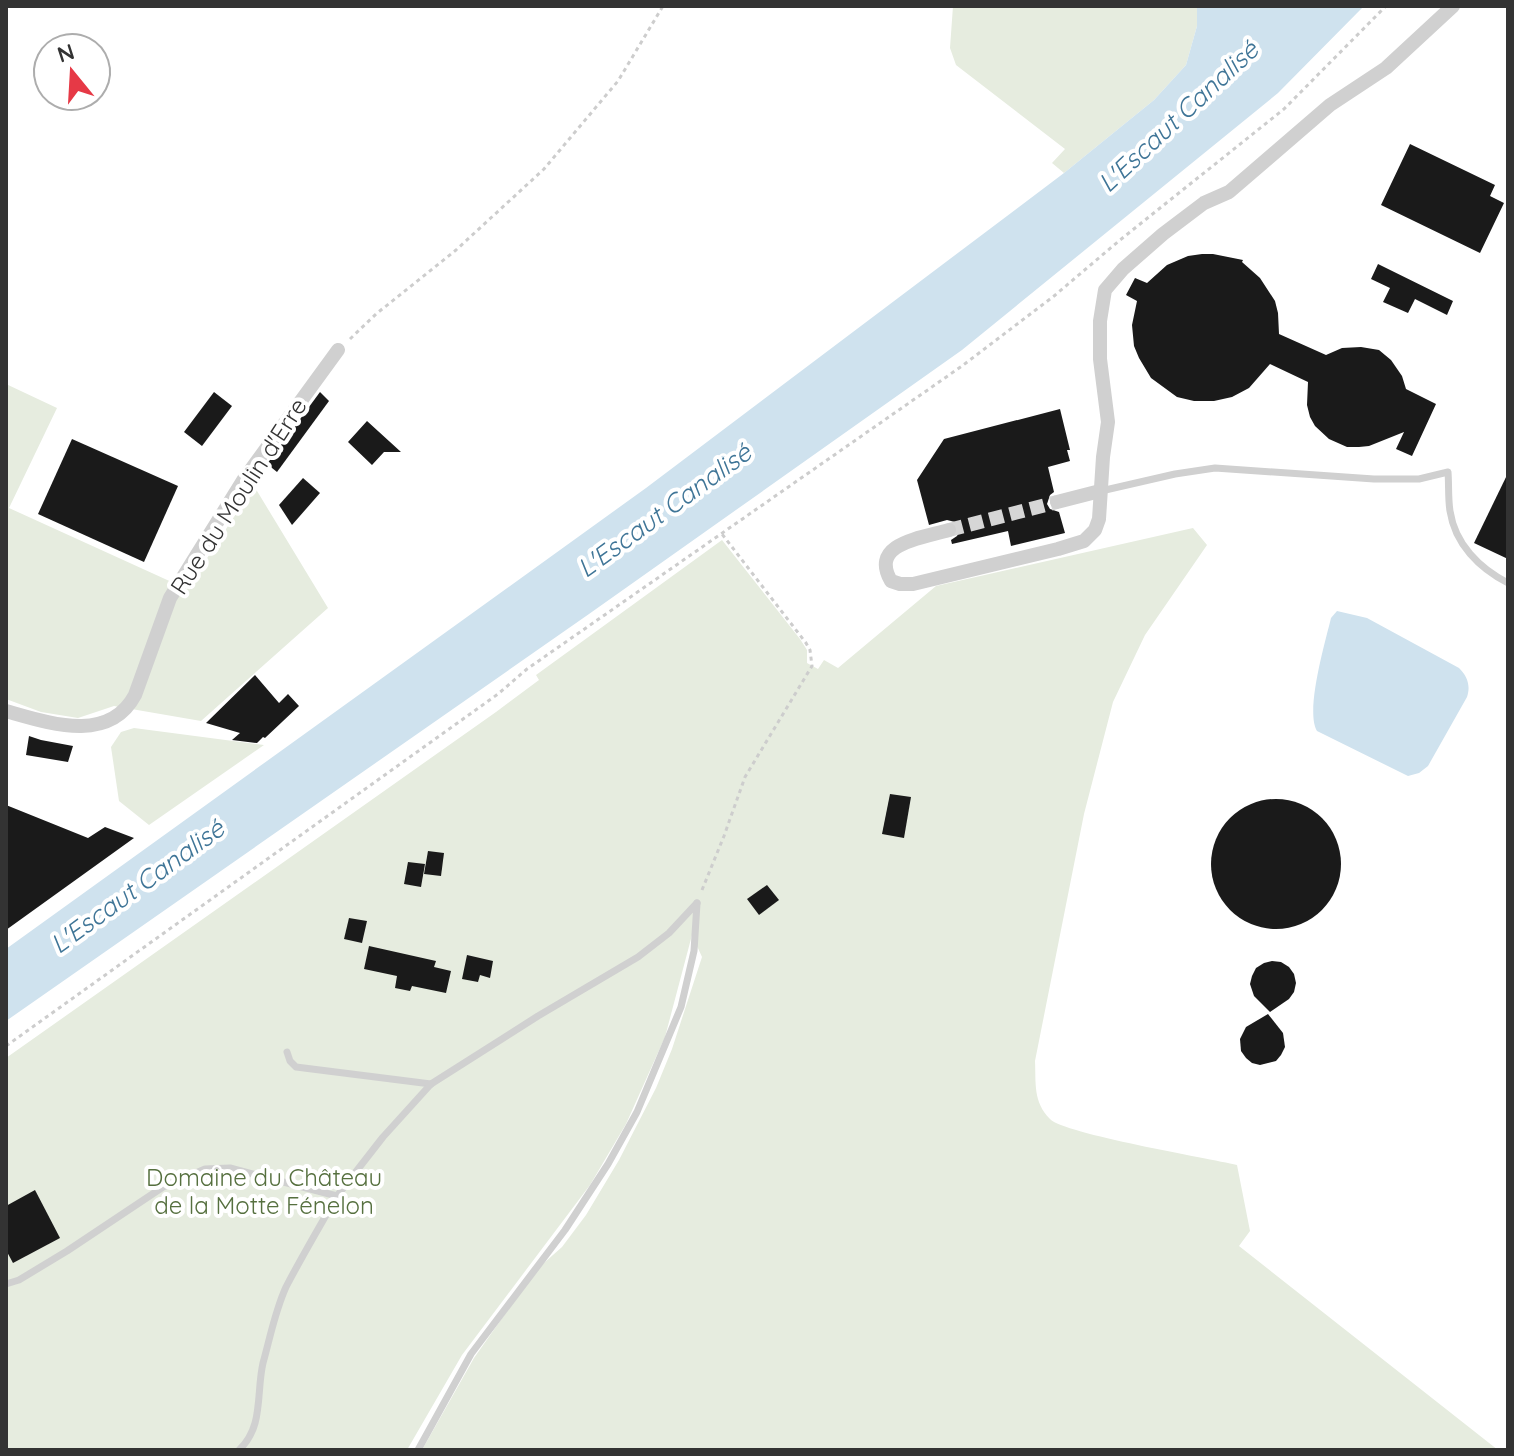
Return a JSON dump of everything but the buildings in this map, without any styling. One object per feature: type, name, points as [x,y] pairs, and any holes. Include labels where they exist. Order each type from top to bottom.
[{"type":"street","points":[[949,530],[892,549],[884,565],[891,581],[913,584],[1058,549],[1084,541],[1095,530],[1099,519],[1108,422],[1100,359],[1100,321],[1105,290],[1123,269],[1163,234],[1204,203],[1229,192],[1330,105],[1386,68],[1453,6]]},
{"type":"street","name":"Rue du Moulin d'Erre","points":[[6,711],[58,725],[88,726],[104,724],[128,709],[170,598],[244,479],[338,350]]},
{"type":"street","points":[[1057,502],[1100,491]]},
{"type":"lane","points":[[1100,491],[1215,468],[1374,479],[1419,479],[1448,472],[1450,511],[1458,538],[1491,574],[1508,583]]},
{"type":"lane","points":[[239,1450],[253,1432],[259,1411],[262,1369],[275,1316],[286,1288],[337,1196],[383,1137],[431,1084],[638,957],[669,933],[697,903]]},
{"type":"lane","points":[[418,1450],[471,1354],[565,1230],[637,1112],[681,1007],[694,951],[697,903]]},
{"type":"lane","points":[[287,1052],[296,1067],[431,1084]]},
{"type":"lane","points":[[6,1284],[19,1280],[67,1251],[163,1187],[205,1169],[230,1168],[337,1196]]},
{"type":"path","points":[[338,350],[376,314],[456,250],[544,169],[618,81],[663,6]]},
{"type":"path","points":[[6,1046],[498,694],[527,669],[962,366],[1054,296],[1284,109],[1386,6]]},
{"type":"path","points":[[697,903],[745,777],[812,666],[806,643],[722,534]]},
{"type":"green space","points":[[953,6],[1197,6],[1197,26],[1186,65],[1154,100],[1064,173],[1052,163],[1065,149],[956,65],[950,48]]},
{"type":"green space","points":[[6,384],[57,408],[9,508],[187,589],[254,486],[328,608],[201,721],[114,706],[78,718],[41,712],[6,699]]},
{"type":"green space","name":"Domaine du Château de la Motte Fénelon","points":[[1193,528],[1207,545],[1145,635],[1113,702],[1084,814],[1035,1061],[1038,1099],[1050,1119],[1081,1132],[1237,1165],[1250,1231],[1239,1246],[1498,1450],[422,1450],[474,1358],[536,1270],[562,1247],[586,1215],[619,1160],[672,1049],[702,957],[692,935],[665,1037],[626,1124],[590,1185],[462,1355],[407,1450],[6,1450],[6,1058],[496,712],[539,680],[536,675],[722,540],[800,639],[807,650],[807,663],[818,669],[824,660],[838,668],[936,586]]},
{"type":"green space","points":[[134,728],[264,745],[149,825],[119,801],[111,747],[121,732]]},
{"type":"water","name":"L'Escaut Canalisé","points":[[1197,6],[1364,6],[1278,93],[962,350],[6,1021],[6,949],[646,488],[1064,173],[1154,100],[1186,65],[1197,26]]},
{"type":"water","points":[[1337,611],[1367,618],[1459,668],[1466,678],[1469,689],[1467,697],[1428,766],[1419,773],[1408,776],[1317,731],[1313,708],[1317,676],[1331,618]]},
{"type":"tunnel","points":[[949,530],[1057,502]]}]
